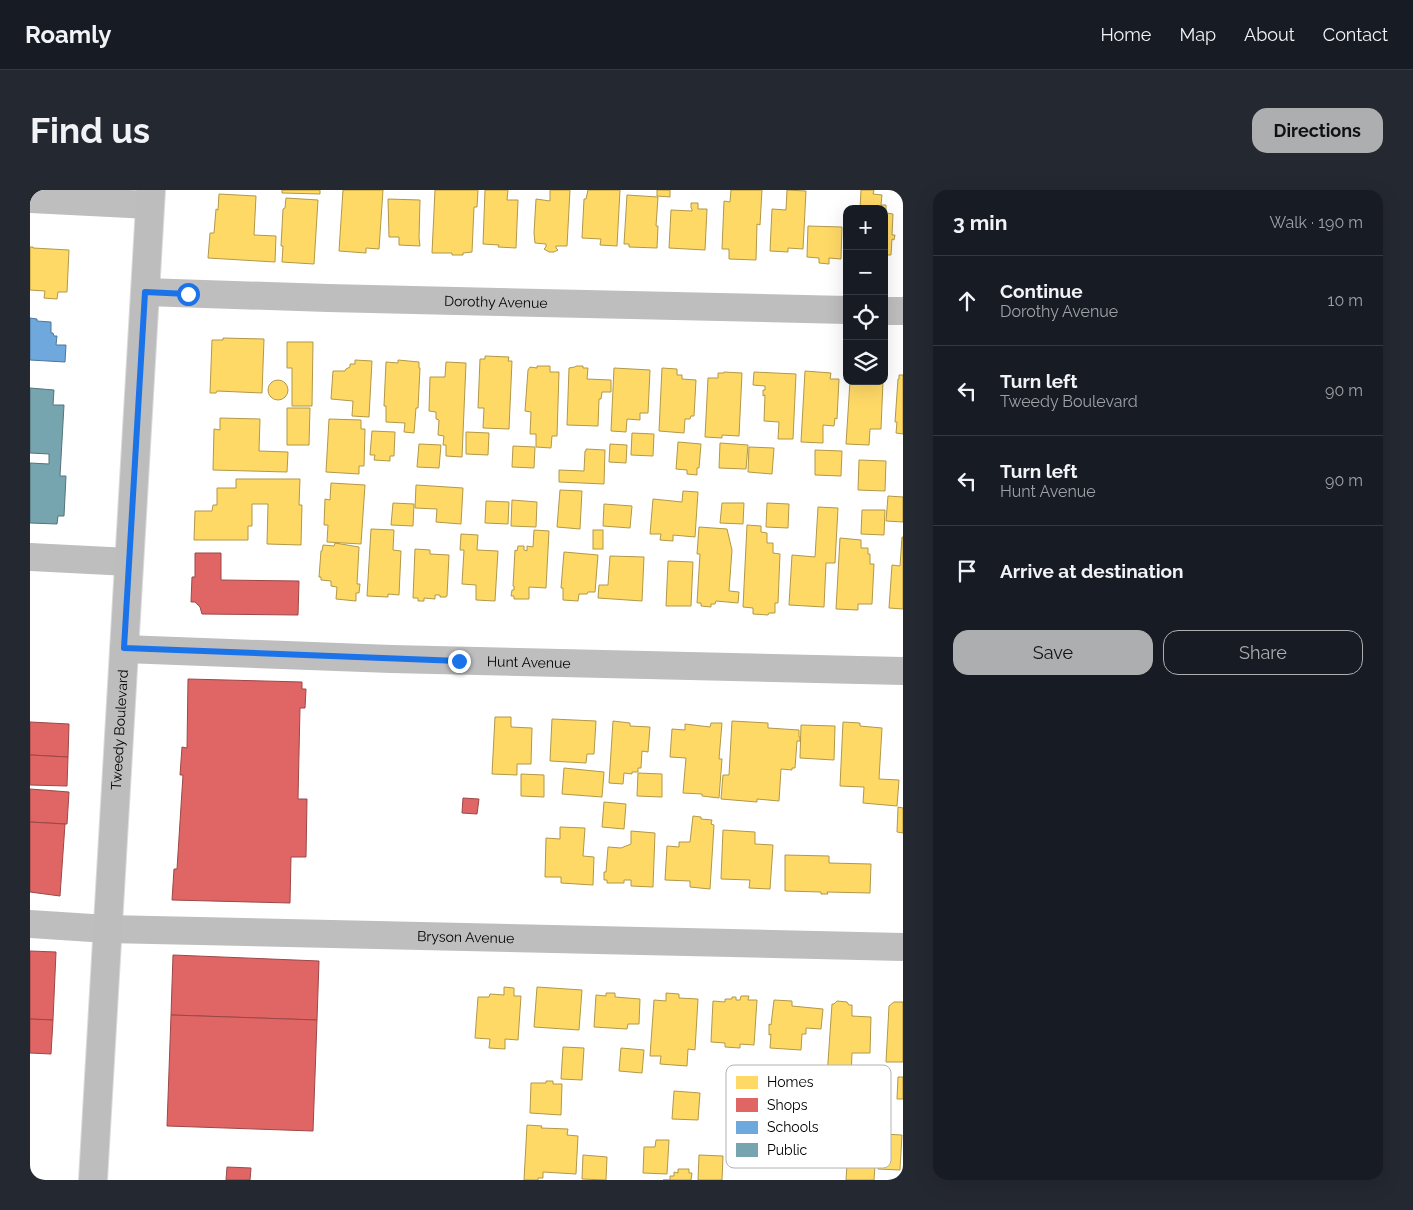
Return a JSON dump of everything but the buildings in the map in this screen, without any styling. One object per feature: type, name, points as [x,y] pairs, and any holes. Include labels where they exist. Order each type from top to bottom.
[{"type":"main road","name":"Tweedy Boulevard","points":[[92,1180],[150,198]]},
{"type":"street","points":[[30,199],[150,198]]},
{"type":"street","name":"Dorothy Avenue","points":[[145,292],[843,310]]},
{"type":"street","points":[[888,311],[903,312]]},
{"type":"street","points":[[30,557],[129,562]]},
{"type":"street","name":"Hunt Avenue","points":[[124,648],[391,659],[903,671]]},
{"type":"street","name":"Bryson Avenue","points":[[30,924],[107,929],[903,948]]},
{"type":"route","points":[[188,294],[145,292],[124,648],[459,661]]}]
